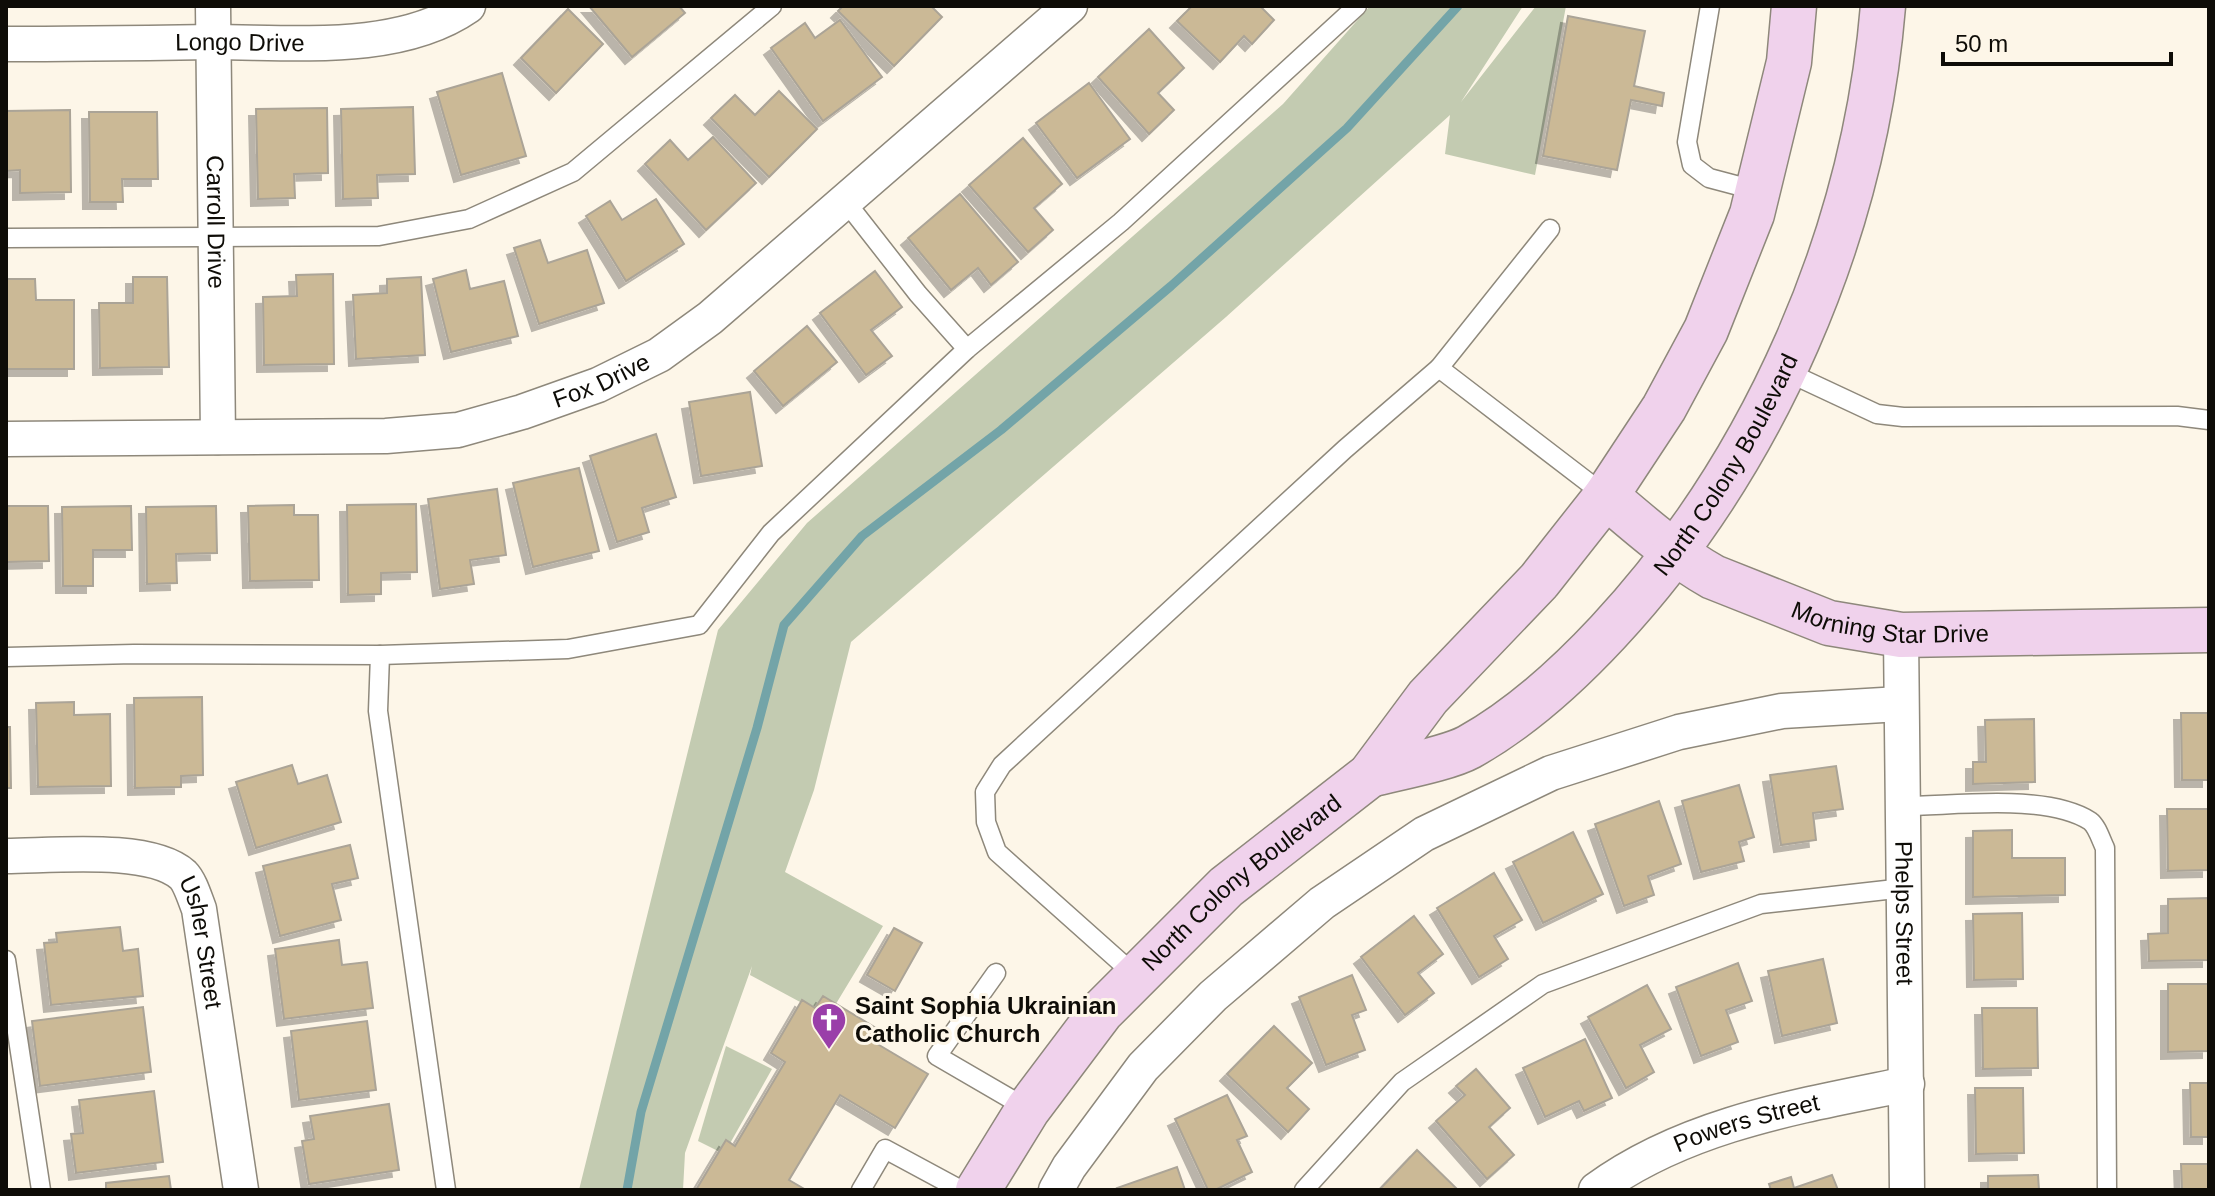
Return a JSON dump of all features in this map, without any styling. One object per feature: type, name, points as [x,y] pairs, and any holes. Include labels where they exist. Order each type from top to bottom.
[{"type":"street","name":"Carroll Drive","points":[[213,6],[218,437]]},
{"type":"street","name":"Longo Drive","points":[[6,44],[361,42],[420,29],[468,6]]},
{"type":"street","name":"Fox Drive","points":[[6,439],[386,436],[458,430],[522,412],[598,385],[659,355],[710,318],[1070,6]]},
{"type":"street","name":"North Colony Boulevard","points":[[978,1190],[1028,1109],[1101,1012],[1226,887],[1370,775],[1428,697],[1539,581],[1606,496],[1664,408],[1706,330],[1752,214],[1789,62],[1794,6]]},
{"type":"street","name":"North Colony Boulevard","points":[[1370,775],[1466,749],[1517,716],[1583,659],[1638,600],[1674,553],[1743,449],[1785,371],[1825,269],[1857,170],[1881,36],[1883,6]]},
{"type":"street","name":"Morning Star Drive","points":[[1606,496],[1674,553],[1713,577],[1829,623],[1901,635],[2209,630]]},
{"type":"street","name":"Phelps Street","points":[[1901,635],[1907,1190]]},
{"type":"street","points":[[1056,1190],[1069,1167],[1143,1067],[1213,996],[1322,903],[1424,834],[1551,773],[1679,732],[1782,711],[1900,704]]},
{"type":"street","name":"Usher Street","points":[[6,856],[128,855],[156,861],[184,876],[199,909],[241,1190]]},
{"type":"street","name":"Powers Street","points":[[1596,1190],[1692,1136],[1791,1108],[1907,1084]]},
{"type":"lane","points":[[6,238],[379,236],[469,219],[573,172],[772,6]]},
{"type":"lane","points":[[6,657],[380,655],[568,649],[699,625],[771,533],[967,349],[1121,222],[1357,6]]},
{"type":"lane","points":[[1710,6],[1687,142],[1692,165],[1709,178],[1758,191]]},
{"type":"lane","points":[[846,202],[918,294],[967,349]]},
{"type":"lane","points":[[1136,976],[997,852],[986,822],[985,792],[1002,765],[1345,449],[1439,368],[1550,229]]},
{"type":"lane","points":[[1439,368],[1606,496]]},
{"type":"lane","points":[[1785,371],[1877,414],[1903,417],[2177,416],[2209,420]]},
{"type":"lane","points":[[380,655],[378,711],[446,1190]]},
{"type":"lane","points":[[1903,806],[2038,804],[2064,810],[2093,823],[2105,848],[2107,1190]]},
{"type":"lane","points":[[1304,1190],[1402,1082],[1543,984],[1761,904],[1904,888]]},
{"type":"lane","points":[[6,960],[41,1190]]},
{"type":"lane","points":[[996,973],[937,1056],[1028,1109]]},
{"type":"lane","points":[[861,1190],[885,1149],[961,1190]]},
{"type":"green space","points":[[1370,6],[1523,6],[1461,102],[1536,6],[1566,6],[1535,175],[1445,154],[1450,115],[1226,317],[851,642],[814,790],[785,872],[883,926],[828,1017],[750,975],[752,966],[685,1153],[683,1190],[579,1190],[718,630],[807,523],[1283,104]]},
{"type":"green space","points":[[726,1046],[772,1069],[724,1154],[698,1141]]},
{"type":"building","points":[[589,6],[679,6],[685,13],[632,57]]},
{"type":"building","points":[[843,6],[931,6],[942,17],[894,66],[838,11]]},
{"type":"building","points":[[1192,6],[1260,6],[1274,20],[1252,44],[1244,36],[1220,62],[1177,21]]},
{"type":"building","points":[[568,9],[603,44],[556,93],[521,58]]},
{"type":"building","points":[[1568,16],[1645,31],[1634,86],[1664,93],[1662,106],[1631,100],[1617,170],[1543,156]]},
{"type":"building","points":[[840,20],[882,77],[823,121],[771,48],[805,23],[815,38]]},
{"type":"building","points":[[1149,29],[1184,68],[1158,93],[1174,110],[1149,134],[1098,77]]},
{"type":"building","points":[[502,73],[526,156],[461,175],[437,92]]},
{"type":"building","points":[[1089,83],[1130,139],[1077,178],[1036,123]]},
{"type":"building","points":[[779,91],[817,129],[769,177],[711,118],[735,95],[755,115]]},
{"type":"building","points":[[413,107],[415,174],[377,175],[378,198],[343,199],[341,109]]},
{"type":"building","points":[[327,108],[328,173],[294,174],[295,198],[258,199],[256,109]]},
{"type":"building","points":[[70,110],[71,192],[20,193],[20,170],[6,171],[6,111]]},
{"type":"building","points":[[89,112],[157,112],[158,179],[122,179],[123,202],[90,202]]},
{"type":"building","points":[[713,137],[756,183],[706,230],[645,164],[670,140],[688,160]]},
{"type":"building","points":[[1023,138],[1062,184],[1034,208],[1053,230],[1028,252],[969,185]]},
{"type":"building","points":[[960,194],[1018,262],[991,285],[978,268],[951,290],[908,238]]},
{"type":"building","points":[[656,199],[684,244],[626,281],[586,216],[610,201],[622,220]]},
{"type":"building","points":[[540,240],[548,263],[587,250],[604,303],[539,324],[514,248]]},
{"type":"building","points":[[466,270],[470,289],[504,281],[518,336],[451,352],[433,279]]},
{"type":"building","points":[[875,271],[902,307],[871,330],[892,356],[866,375],[820,313]]},
{"type":"building","points":[[333,274],[334,364],[264,365],[263,297],[297,296],[296,275]]},
{"type":"building","points":[[133,277],[167,277],[169,367],[100,368],[99,303],[133,303]]},
{"type":"building","points":[[421,277],[425,355],[356,359],[353,295],[387,293],[387,279]]},
{"type":"building","points":[[6,279],[35,279],[36,300],[74,300],[74,369],[6,369]]},
{"type":"building","points":[[807,326],[837,362],[783,406],[754,371]]},
{"type":"building","points":[[750,392],[762,466],[701,476],[689,402]]},
{"type":"building","points":[[656,434],[676,497],[642,508],[649,532],[617,542],[590,456]]},
{"type":"building","points":[[579,468],[599,551],[533,567],[513,483]]},
{"type":"building","points":[[497,489],[506,555],[470,560],[474,584],[440,589],[428,499]]},
{"type":"building","points":[[416,504],[417,572],[381,573],[381,594],[348,595],[347,505]]},
{"type":"building","points":[[294,505],[294,515],[318,515],[319,580],[250,581],[248,506]]},
{"type":"building","points":[[6,506],[48,506],[49,561],[7,562],[6,583]]},
{"type":"building","points":[[131,506],[132,550],[93,550],[93,586],[63,586],[62,507]]},
{"type":"building","points":[[216,506],[217,553],[176,554],[177,583],[147,584],[146,507]]},
{"type":"building","points":[[202,697],[203,775],[181,776],[181,787],[135,788],[134,698]]},
{"type":"building","points":[[74,702],[74,715],[110,714],[111,786],[38,787],[36,703]]},
{"type":"building","points":[[2181,713],[2209,713],[2209,780],[2182,780]]},
{"type":"building","points":[[2034,719],[2035,782],[1973,784],[1973,762],[1986,762],[1985,720]]},
{"type":"building","points":[[6,727],[10,727],[11,788],[6,788]]},
{"type":"building","points":[[292,765],[298,784],[327,775],[341,822],[256,848],[236,782]]},
{"type":"building","points":[[1836,766],[1843,809],[1813,813],[1816,840],[1781,845],[1770,775]]},
{"type":"building","points":[[1739,785],[1754,837],[1739,842],[1744,861],[1701,872],[1682,801]]},
{"type":"building","points":[[1659,801],[1681,864],[1648,876],[1654,895],[1624,906],[1595,824]]},
{"type":"building","points":[[2167,809],[2209,809],[2209,870],[2168,871]]},
{"type":"building","points":[[2012,830],[2012,858],[2065,858],[2065,895],[1973,897],[1973,831]]},
{"type":"building","points":[[1573,832],[1603,894],[1543,923],[1513,862]]},
{"type":"building","points":[[350,845],[358,878],[332,884],[341,920],[280,936],[263,866]]},
{"type":"building","points":[[1494,873],[1522,920],[1494,936],[1508,959],[1479,977],[1437,908]]},
{"type":"building","points":[[2209,898],[2209,960],[2149,961],[2148,934],[2168,933],[2168,899]]},
{"type":"building","points":[[2022,913],[2023,979],[1974,980],[1973,914]]},
{"type":"building","points":[[1414,916],[1443,954],[1418,973],[1434,993],[1405,1015],[1361,957]]},
{"type":"building","points":[[120,927],[123,951],[138,949],[143,996],[51,1005],[44,943],[57,942],[56,933]]},
{"type":"building","points":[[894,928],[922,943],[895,991],[867,975]]},
{"type":"building","points":[[339,940],[342,965],[367,962],[373,1008],[284,1019],[275,949]]},
{"type":"building","points":[[1823,959],[1837,1023],[1782,1036],[1768,971]]},
{"type":"building","points":[[1738,963],[1752,1001],[1726,1010],[1738,1042],[1701,1056],[1676,987]]},
{"type":"building","points":[[1352,975],[1366,1010],[1352,1015],[1365,1050],[1326,1065],[1299,997]]},
{"type":"building","points":[[2168,984],[2209,984],[2209,1051],[2168,1052]]},
{"type":"building","points":[[1647,985],[1671,1029],[1640,1045],[1654,1072],[1626,1088],[1588,1017]]},
{"type":"building","points":[[823,996],[876,1028],[869,1039],[928,1074],[895,1128],[840,1095],[789,1180],[806,1190],[696,1190],[726,1140],[735,1146],[785,1062],[771,1053],[802,1000],[815,1008]]},
{"type":"building","points":[[143,1007],[151,1072],[40,1086],[32,1021]]},
{"type":"building","points":[[1982,1008],[2037,1008],[2038,1068],[1983,1069]]},
{"type":"building","points":[[367,1021],[376,1090],[299,1100],[291,1031]]},
{"type":"building","points":[[1274,1026],[1312,1063],[1287,1088],[1309,1109],[1288,1132],[1227,1074]]},
{"type":"building","points":[[1585,1039],[1612,1098],[1584,1111],[1579,1101],[1545,1117],[1523,1068]]},
{"type":"building","points":[[1476,1069],[1510,1108],[1489,1127],[1514,1155],[1487,1179],[1436,1121],[1465,1095],[1456,1086]]},
{"type":"building","points":[[2190,1083],[2209,1083],[2209,1137],[2191,1137]]},
{"type":"building","points":[[1975,1088],[2023,1088],[2024,1153],[1976,1154]]},
{"type":"building","points":[[154,1091],[163,1162],[76,1173],[71,1134],[83,1133],[79,1100]]},
{"type":"building","points":[[1227,1095],[1247,1136],[1237,1140],[1252,1172],[1215,1190],[1208,1190],[1175,1119]]},
{"type":"building","points":[[389,1104],[399,1170],[309,1184],[302,1141],[314,1139],[310,1116]]},
{"type":"building","points":[[1417,1150],[1458,1190],[1379,1190]]},
{"type":"building","points":[[2181,1164],[2209,1164],[2209,1190],[2182,1190]]},
{"type":"building","points":[[1177,1167],[1185,1190],[1117,1188]]},
{"type":"building","points":[[1832,1175],[1838,1190],[1771,1190],[1769,1184],[1791,1177],[1794,1188]]},
{"type":"building","points":[[2038,1175],[2039,1190],[1988,1190],[1988,1176]]},
{"type":"building","points":[[169,1176],[171,1190],[106,1190],[106,1183]]},
{"type":"waterway","points":[[627,1190],[641,1112],[757,728],[784,625],[862,536],[1001,430],[1171,286],[1347,128],[1458,6]]},
{"type":"place","name":"Saint Sophia Ukrainian Catholic Church","points":[[829,1051]]}]
